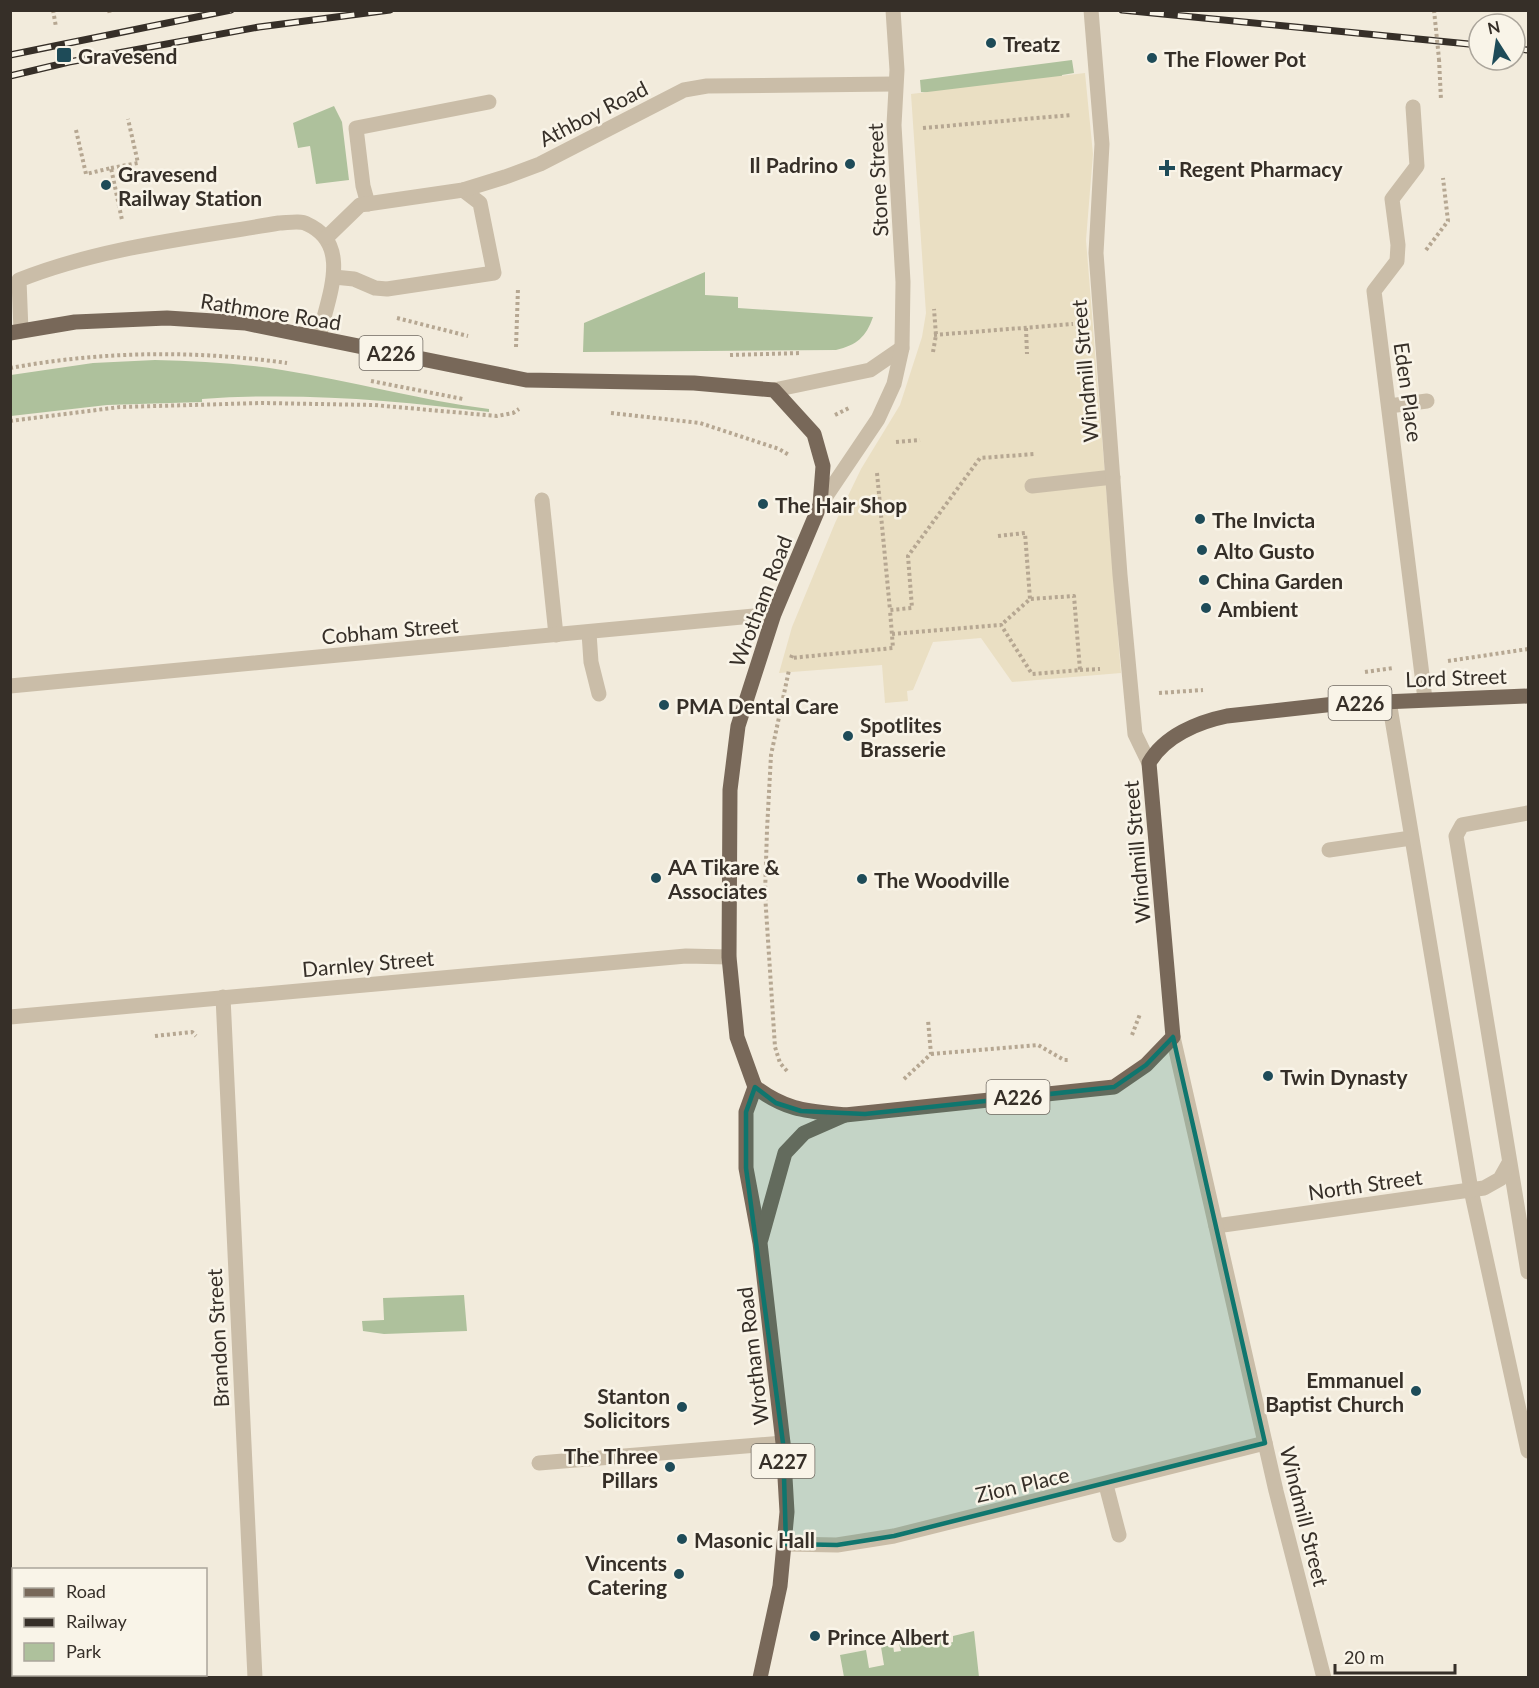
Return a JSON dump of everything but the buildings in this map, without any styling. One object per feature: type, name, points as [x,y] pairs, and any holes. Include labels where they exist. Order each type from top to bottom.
[{"type":"main road","name":"Rathmore Road","points":[[16,332],[75,322],[167,318],[245,323],[526,380],[693,383],[774,390]]},
{"type":"main road","points":[[774,390],[814,434],[823,466],[820,505]]},
{"type":"main road","name":"Wrotham Road","points":[[760,1677],[780,1586],[786,1544],[787,1512],[783,1443],[760,1243],[746,1168],[746,1112],[755,1087],[736,1037],[729,957],[730,790],[738,726],[774,614],[820,505]]},
{"type":"main road","name":"Lord Street","points":[[1149,763],[1155,751],[1169,740],[1218,718],[1335,704],[1528,696]]},
{"type":"main road","name":"Windmill Street","points":[[1149,763],[1173,1037]]},
{"type":"main road","name":"A226","points":[[755,1087],[776,1103],[801,1111],[845,1115],[1114,1087],[1146,1065],[1173,1037]]},
{"type":"main road","name":"Wrotham Road","points":[[760,1243],[785,1153],[804,1133],[845,1115]]},
{"type":"street","name":"Stone Street","points":[[893,10],[903,282],[902,348]]},
{"type":"street","name":"Windmill Street","points":[[1091,10],[1102,144],[1097,264],[1113,477],[1135,734],[1149,763]]},
{"type":"street","name":"Athboy Road","points":[[327,237],[360,206],[463,190],[540,164],[684,90],[707,86],[894,84]]},
{"type":"street","points":[[368,204],[363,186],[356,128],[489,102]]},
{"type":"street","name":"Eden Place","points":[[1413,107],[1417,166],[1392,199],[1397,259],[1374,291],[1425,699]]},
{"type":"street","points":[[334,277],[354,279],[375,288],[387,289],[494,273],[480,203],[463,190]]},
{"type":"street","points":[[16,332],[20,280],[57,265],[101,254],[279,223],[305,222],[327,237],[335,262],[334,277],[319,338]]},
{"type":"street","name":"Rathmore Road","points":[[774,390],[870,370],[902,348]]},
{"type":"street","name":"Wrotham Road","points":[[820,505],[878,418],[894,384],[902,348]]},
{"type":"street","points":[[1389,406],[1426,401]]},
{"type":"street","points":[[1032,486],[1113,477]]},
{"type":"street","points":[[542,500],[556,635]]},
{"type":"street","name":"Cobham Street","points":[[10,686],[774,614]]},
{"type":"street","points":[[589,633],[591,662],[599,694]]},
{"type":"street","points":[[1389,701],[1471,1190],[1528,1451]]},
{"type":"street","points":[[1528,813],[1462,825],[1456,836],[1528,1272]]},
{"type":"street","points":[[1329,850],[1411,838]]},
{"type":"street","name":"Darnley Street","points":[[10,1017],[686,956],[729,957]]},
{"type":"street","name":"Brandon Street","points":[[223,997],[255,1677]]},
{"type":"street","name":"Windmill Street","points":[[1173,1037],[1265,1443],[1324,1677]]},
{"type":"street","name":"North Street","points":[[1216,1226],[1484,1188],[1500,1179],[1509,1163]]},
{"type":"street","points":[[539,1462],[783,1443]]},
{"type":"street","name":"Zion Place","points":[[786,1544],[837,1545],[894,1536],[1106,1485],[1265,1443]]},
{"type":"street","points":[[1106,1485],[1119,1535]]},
{"type":"path","points":[[52,10],[56,27]]},
{"type":"path","points":[[1434,10],[1443,99],[1439,103]]},
{"type":"path","points":[[76,130],[86,174],[138,163],[128,119]]},
{"type":"path","points":[[111,168],[123,224]]},
{"type":"path","points":[[516,347],[518,285]]},
{"type":"path","points":[[927,336],[1079,323]]},
{"type":"path","points":[[1026,328],[1027,354]]},
{"type":"path","points":[[726,355],[807,353]]},
{"type":"path","points":[[10,421],[120,408],[262,403],[374,405],[497,416]]},
{"type":"path","points":[[911,440],[920,440]]},
{"type":"path","points":[[890,610],[912,608],[908,556],[980,458],[1037,454]]},
{"type":"path","points":[[789,455],[792,464]]},
{"type":"path","points":[[791,658],[893,648],[876,463]]},
{"type":"path","points":[[998,536],[1025,533],[1030,599]]},
{"type":"path","points":[[892,634],[1001,625],[1030,599],[1074,596],[1080,670],[1032,674],[1001,625]]},
{"type":"path","points":[[791,1077],[780,1063],[775,1047],[765,894],[771,755],[793,647]]},
{"type":"path","points":[[1421,664],[1528,649]]},
{"type":"path","points":[[1128,1039],[1134,1033],[1140,1008]]},
{"type":"path","points":[[928,1020],[931,1054]]},
{"type":"path","points":[[145,1036],[192,1032],[197,1038]]},
{"type":"path","points":[[902,1080],[931,1054],[1038,1045],[1064,1060],[1074,1060]]},
{"type":"highlighted area","points":[[1173,1037],[1265,1443],[894,1536],[837,1545],[786,1544],[783,1443],[746,1168],[746,1112],[755,1087],[776,1103],[801,1111],[865,1114],[1114,1087],[1146,1065]]},
{"type":"green space","points":[[1072,60],[1074,73],[1062,75],[1064,106],[921,92],[920,80]]},
{"type":"green space","points":[[334,106],[342,122],[349,180],[316,184],[310,146],[298,148],[293,123]]},
{"type":"green space","points":[[705,272],[705,295],[738,297],[738,308],[873,317],[860,339],[850,346],[836,350],[583,352],[584,323]]},
{"type":"green space","points":[[155,360],[218,363],[282,370],[489,409],[489,412],[382,401],[274,396],[202,399],[202,402],[107,405],[11,416],[11,375],[93,363]]},
{"type":"green space","points":[[464,1295],[467,1331],[384,1334],[363,1331],[362,1321],[384,1320],[383,1298]]},
{"type":"green space","points":[[974,1631],[979,1677],[844,1677],[840,1655],[866,1650],[869,1668],[884,1665],[881,1647],[893,1645],[894,1652],[901,1651],[899,1644],[940,1638],[942,1645],[953,1642],[953,1636]]},
{"type":"shaded area","points":[[1085,73],[1093,154],[1086,240],[1121,673],[1012,682],[981,638],[933,642],[913,690],[907,691],[908,701],[885,703],[882,665],[779,673],[792,627],[835,523],[861,469],[900,405],[922,337],[926,313],[911,94]]},
{"type":"railway","points":[[10,55],[231,10]]},
{"type":"railway","points":[[10,76],[69,62],[259,27],[390,10]]},
{"type":"railway","points":[[1122,10],[1467,44]]},
{"type":"place","name":"Treatz","points":[[991,43]]},
{"type":"place","name":"Gravesend","points":[[64,55]]},
{"type":"place","name":"The Flower Pot","points":[[1152,58]]},
{"type":"place","name":"Il Padrino","points":[[850,164]]},
{"type":"place","name":"Regent Pharmacy","points":[[1167,168]]},
{"type":"place","name":"Gravesend Railway Station","points":[[106,185]]},
{"type":"place","name":"The Hair Shop","points":[[763,504]]},
{"type":"place","name":"The Invicta","points":[[1200,519]]},
{"type":"place","name":"Alto Gusto","points":[[1202,550]]},
{"type":"place","name":"China Garden","points":[[1204,580]]},
{"type":"place","name":"Ambient","points":[[1206,608]]},
{"type":"place","name":"PMA Dental Care","points":[[664,705]]},
{"type":"place","name":"Spotlites Brasserie","points":[[848,736]]},
{"type":"place","name":"AA Tikare & Associates","points":[[656,878]]},
{"type":"place","name":"The Woodville","points":[[862,879]]},
{"type":"place","name":"Twin Dynasty","points":[[1268,1076]]},
{"type":"place","name":"Emmanuel Baptist Church","points":[[1416,1391]]},
{"type":"place","name":"Stanton Solicitors","points":[[682,1407]]},
{"type":"place","name":"The Three Pillars","points":[[670,1467]]},
{"type":"place","name":"Masonic Hall","points":[[682,1539]]},
{"type":"place","name":"Vincents Catering","points":[[679,1574]]},
{"type":"place","name":"Prince Albert","points":[[815,1636]]}]
